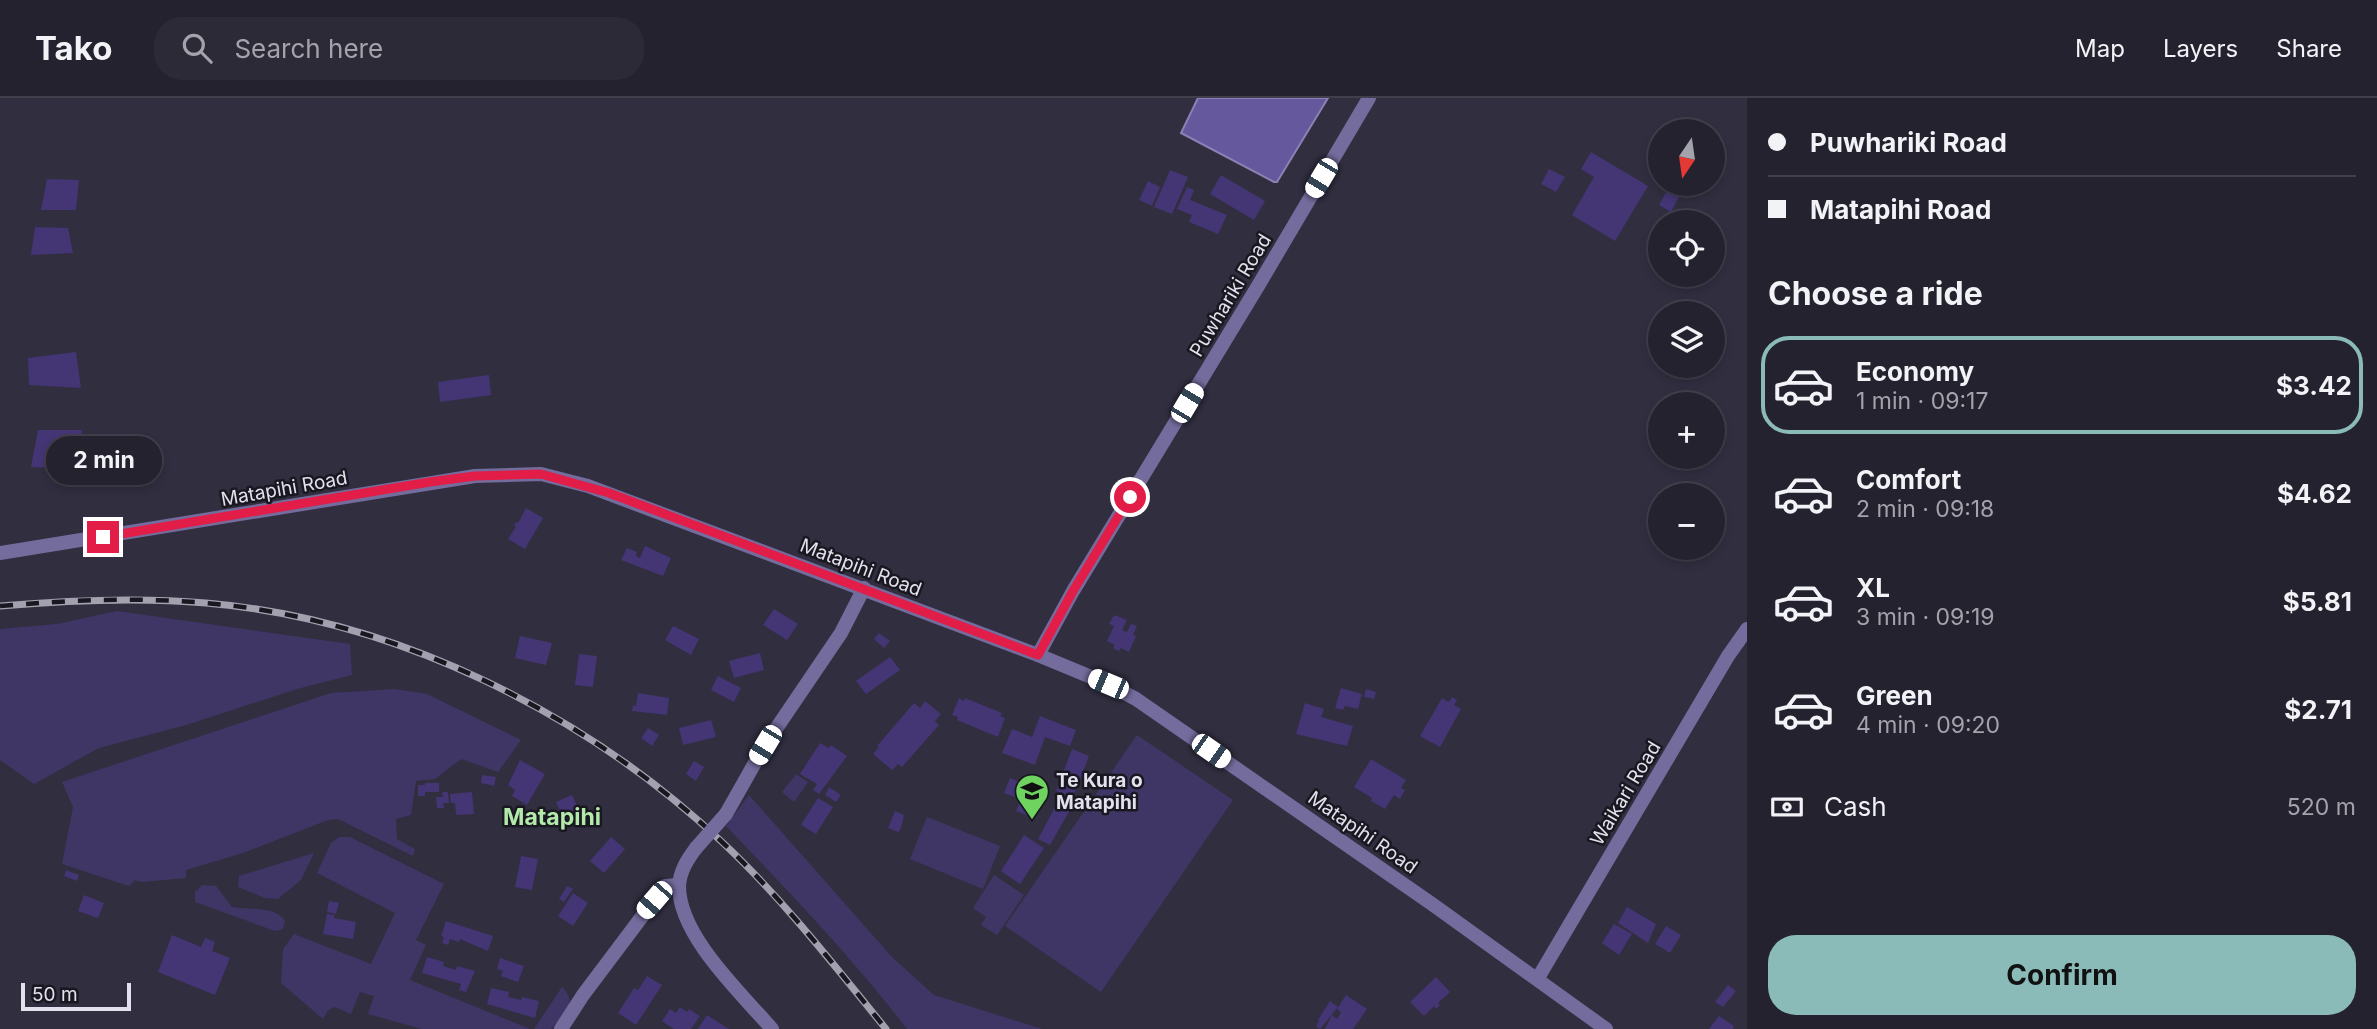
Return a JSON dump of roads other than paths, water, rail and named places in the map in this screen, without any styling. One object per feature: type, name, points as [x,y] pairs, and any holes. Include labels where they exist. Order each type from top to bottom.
[{"type":"street","name":"Puwhariki Road","points":[[1038,655],[1073,591],[1369,98]]},
{"type":"street","name":"Matapihi Road","points":[[0,553],[475,476],[541,474],[589,486],[864,588],[1108,684],[1136,699],[1538,978],[1606,1029]]},
{"type":"street","points":[[772,1029],[695,936],[683,910],[679,885],[685,862],[726,814],[765,745],[841,633],[864,588]]},
{"type":"street","name":"Waikari Road","points":[[1538,978],[1728,656],[1747,629]]},
{"type":"street","points":[[561,1029],[664,886],[679,885]]},
{"type":"railway","points":[[0,606],[155,600],[206,603],[277,613],[347,629],[416,652],[484,680],[548,714],[610,752],[668,795],[722,842],[766,886],[886,1029]]},
{"type":"place","name":"Te Kura o Matapihi","points":[[1032,821]]},
{"type":"district","name":"Matapihi","points":[[552,817]]}]
